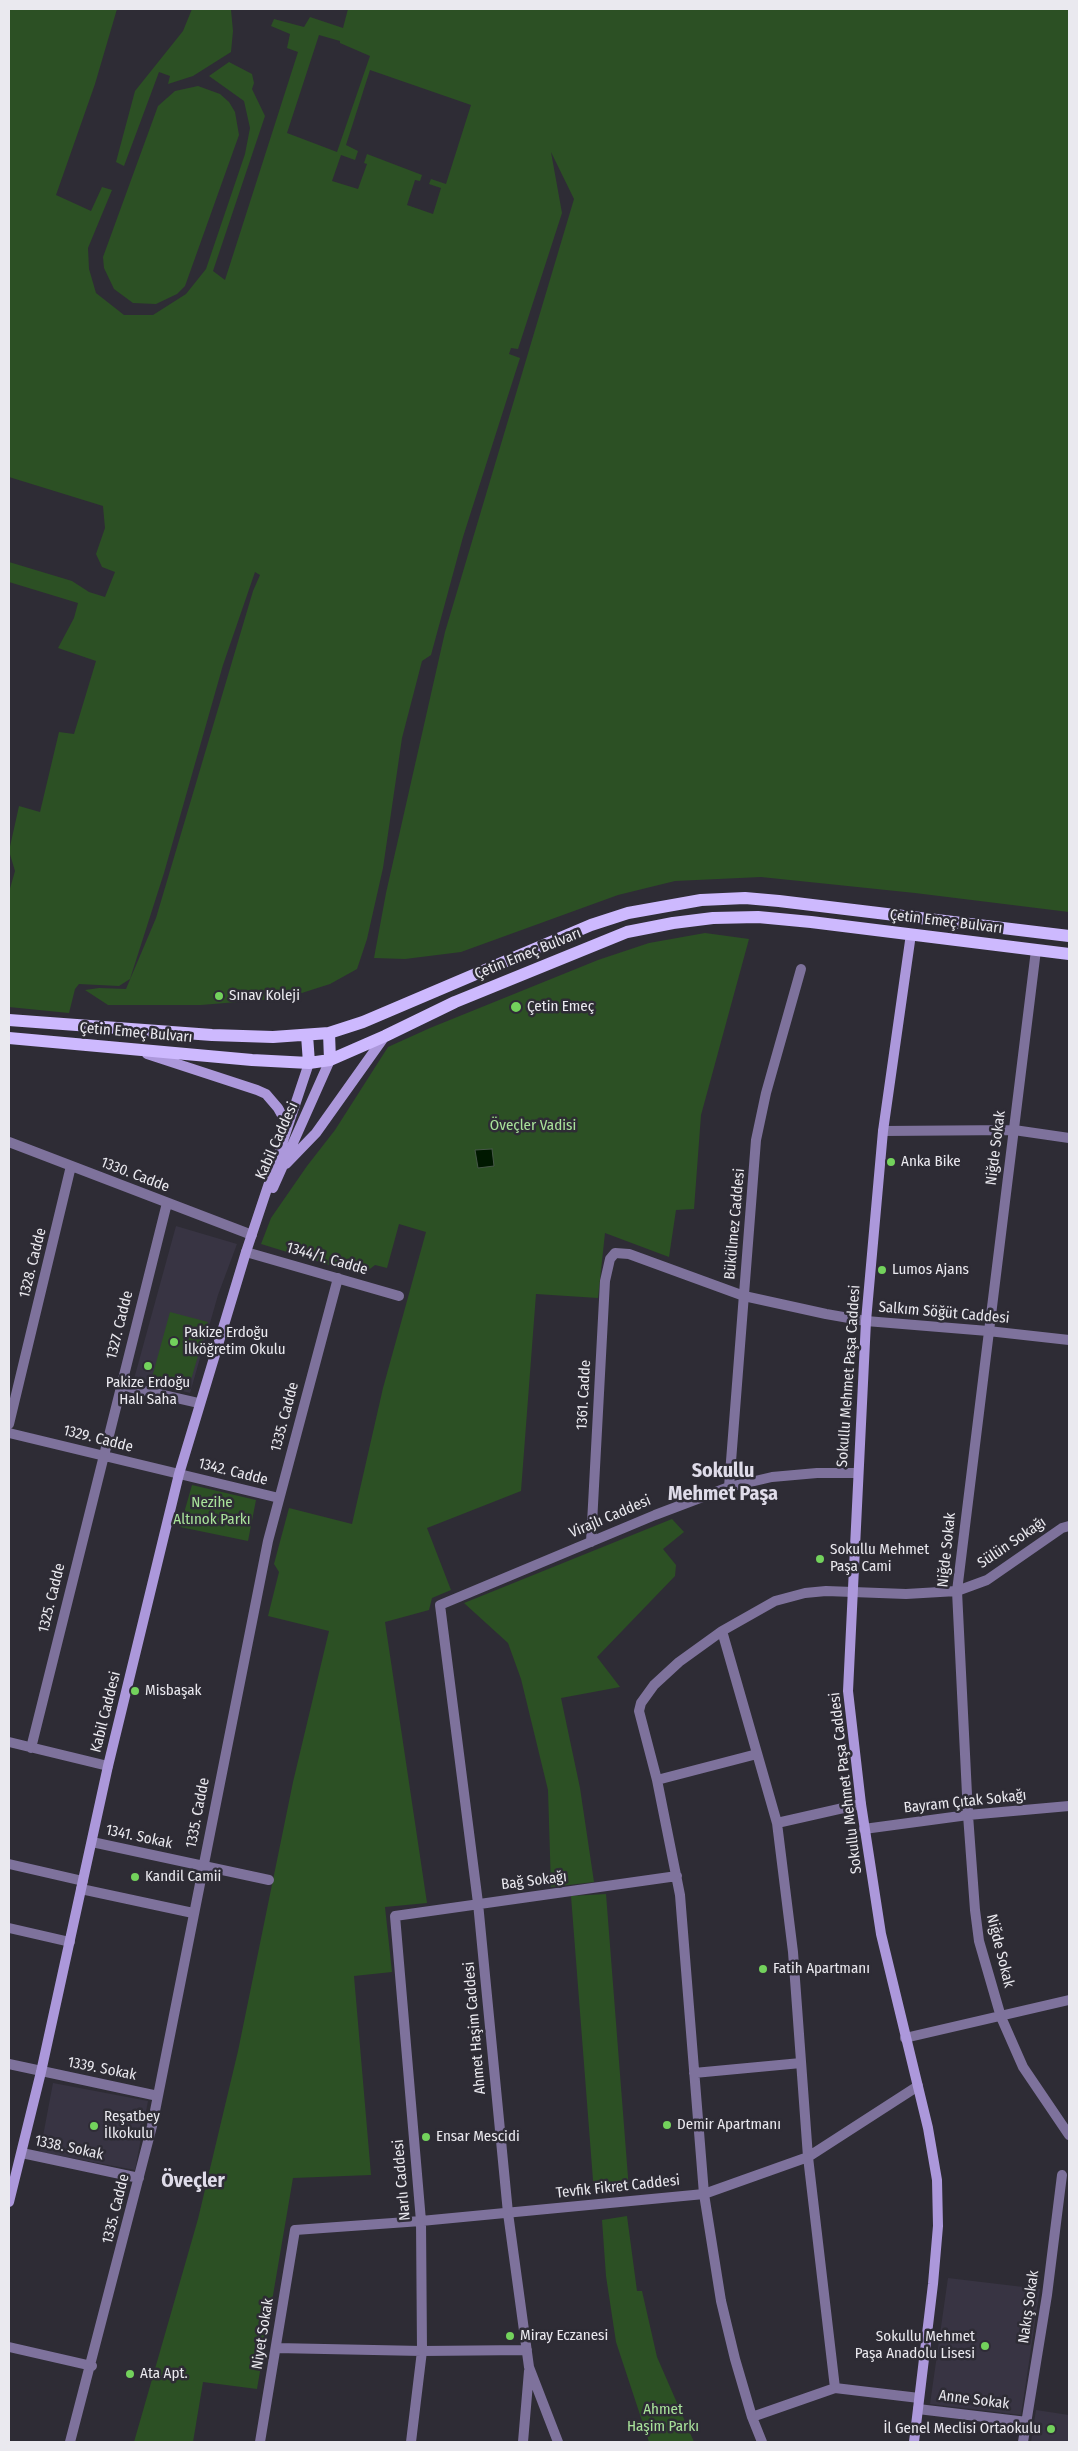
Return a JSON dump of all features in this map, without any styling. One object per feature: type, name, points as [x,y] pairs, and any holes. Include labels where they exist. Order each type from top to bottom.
[{"type":"main road","name":"Çetin Emeç Bulvarı","points":[[9,1020],[212,1035],[306,1036],[329,1033],[363,1022],[591,925],[628,913],[664,905],[701,900],[745,898],[1069,936]]},
{"type":"main road","name":"Çetin Emeç Bulvarı","points":[[9,1038],[252,1060],[309,1063],[330,1060],[386,1036],[455,1002],[564,956],[627,932],[673,922],[713,918],[758,917],[1069,954]]},
{"type":"main road","points":[[911,934],[914,917]]},
{"type":"main road","name":"Sokullu Mehmet Paşa Caddesi","points":[[911,934],[883,1131],[866,1321],[857,1473],[848,1690],[864,1828],[881,1934],[928,2128],[937,2180],[938,2226],[914,2442]]},
{"type":"main road","points":[[329,1033],[330,1060]]},
{"type":"main road","points":[[306,1036],[309,1063]]},
{"type":"main road","points":[[282,1168],[316,1134],[386,1036]]},
{"type":"main road","points":[[127,1048],[266,1094],[278,1108],[288,1126]]},
{"type":"main road","name":"Kabil Caddesi","points":[[252,1235],[330,1060]]},
{"type":"main road","name":"Kabil Caddesi","points":[[9,2202],[12,2178],[22,2153],[41,2072],[108,1766],[179,1474],[246,1252],[309,1063]]},
{"type":"street","name":"Niğde Sokak","points":[[1036,950],[957,1591],[968,1815],[974,1910],[979,1941],[1001,2017],[1023,2067],[1069,2135]]},
{"type":"street","name":"Bükülmez Caddesi","points":[[728,1487],[758,1132],[770,1078],[801,969]]},
{"type":"street","points":[[883,1131],[1014,1130],[1069,1138]]},
{"type":"street","name":"1330. Cadde","points":[[9,1142],[252,1235]]},
{"type":"street","name":"1328. Cadde","points":[[9,1424],[71,1166]]},
{"type":"street","name":"1327. Cadde","points":[[102,1456],[167,1203]]},
{"type":"street","name":"1344/1. Cadde","points":[[246,1252],[399,1296]]},
{"type":"street","name":"Salkım Söğüt Caddesi","points":[[616,1253],[629,1254],[744,1296],[866,1321],[1069,1340]]},
{"type":"street","name":"1361. Cadde","points":[[591,1542],[605,1281],[610,1258],[616,1253]]},
{"type":"street","name":"1335. Cadde","points":[[70,2442],[92,2366],[158,2096],[268,1541],[338,1278]]},
{"type":"street","points":[[120,1385],[199,1403]]},
{"type":"street","name":"1329. Cadde","points":[[9,1433],[179,1474]]},
{"type":"street","name":"1325. Cadde","points":[[31,1748],[102,1456]]},
{"type":"street","name":"Virajlı Caddesi","points":[[440,1605],[728,1487],[772,1477],[817,1473],[857,1473]]},
{"type":"street","name":"1342. Cadde","points":[[179,1474],[279,1498]]},
{"type":"street","name":"Sülün Sokağı","points":[[658,1780],[639,1711],[641,1703],[654,1685],[679,1662],[722,1631],[775,1601],[819,1591],[906,1594],[957,1591],[987,1580],[1062,1528],[1069,1526]]},
{"type":"street","name":"Ahmet Haşim Caddesi","points":[[440,1605],[478,1903],[508,2213],[529,2367],[558,2442]]},
{"type":"street","points":[[722,1631],[777,1823],[793,1952],[808,2158],[835,2388]]},
{"type":"street","points":[[9,1742],[108,1766]]},
{"type":"street","points":[[757,1754],[658,1780],[677,1876],[704,2194],[721,2301],[752,2417],[762,2442]]},
{"type":"street","points":[[777,1823],[861,1804]]},
{"type":"street","name":"Bayram Çıtak Sokağı","points":[[864,1828],[968,1815],[1069,1806]]},
{"type":"street","name":"1341. Sokak","points":[[92,1842],[269,1880]]},
{"type":"street","points":[[9,1864],[82,1885],[193,1913]]},
{"type":"street","name":"Bağ Sokağı","points":[[395,1916],[478,1903],[608,1888],[677,1876]]},
{"type":"street","name":"Narlı Caddesi","points":[[395,1916],[421,2221],[422,2351],[411,2442]]},
{"type":"street","points":[[9,1928],[70,1942]]},
{"type":"street","points":[[905,2038],[1069,2000]]},
{"type":"street","points":[[694,2073],[801,2063]]},
{"type":"street","name":"1339. Sokak","points":[[9,2064],[158,2096]]},
{"type":"street","name":"Tevfik Fikret Caddesi","points":[[295,2230],[421,2221],[704,2194],[808,2158],[918,2086]]},
{"type":"street","name":"1338. Sokak","points":[[22,2153],[139,2178]]},
{"type":"street","name":"Nakış Sokak","points":[[1023,2442],[1047,2295],[1062,2175]]},
{"type":"street","name":"Niyet Sokak","points":[[260,2442],[295,2230]]},
{"type":"street","points":[[9,2347],[92,2366]]},
{"type":"street","points":[[276,2348],[422,2351],[527,2350]]},
{"type":"street","points":[[523,2442],[529,2367]]},
{"type":"street","points":[[752,2417],[835,2388],[919,2398]]},
{"type":"street","name":"Anne Sokak","points":[[918,2409],[1026,2422]]},
{"type":"shaded area","points":[[492,1149],[494,1166],[478,1168],[475,1150]]},
{"type":"shaded area","name":"Pakize Erdoğu İlköğretim Okulu","points":[[176,1226],[237,1244],[218,1295],[190,1393],[134,1379]]},
{"type":"shaded area","name":"Reşatbey İlkokulu","points":[[53,2083],[148,2101],[135,2170],[40,2152]]},
{"type":"shaded area","name":"Sokullu Mehmet Paşa Anadolu Lisesi","points":[[948,2278],[1040,2289],[1021,2415],[930,2404]]},
{"type":"shaded area","name":"İl Genel Meclisi Ortaokulu","points":[[1036,2410],[1069,2415],[1069,2442],[1031,2442]]},
{"type":"green space","points":[[9,9],[117,9],[95,84],[56,195],[91,211],[102,187],[112,190],[88,248],[89,269],[96,293],[124,315],[153,315],[186,294],[206,269],[245,154],[250,128],[244,101],[209,76],[229,62],[252,74],[254,83],[252,89],[265,116],[213,271],[225,280],[298,52],[287,48],[290,34],[271,26],[274,19],[304,27],[310,17],[343,28],[348,9],[1069,9],[1069,912],[761,877],[675,881],[618,895],[461,952],[405,959],[374,958],[386,893],[445,632],[574,199],[551,152],[562,213],[518,349],[511,348],[509,354],[520,358],[463,537],[431,655],[422,661],[402,738],[383,868],[367,939],[357,969],[330,984],[286,998],[201,1005],[108,1005],[85,990],[99,988],[126,989],[156,918],[253,591],[260,575],[255,572],[223,665],[164,873],[130,979],[119,986],[79,984],[75,989],[69,1013],[9,1007],[9,892],[15,871],[9,851],[19,806],[40,812],[59,732],[74,734],[96,661],[58,648],[74,618],[78,603],[9,582],[9,562],[72,581],[89,592],[105,597],[115,572],[102,567],[96,554],[105,528],[103,506],[9,477]],"holes":[[[319,35],[340,41],[340,43],[370,56],[337,152],[287,133]],[[370,70],[471,105],[446,184],[431,179],[429,184],[441,188],[433,214],[407,205],[415,180],[420,181],[422,175],[367,154],[364,163],[367,164],[358,189],[332,181],[341,155],[355,160],[358,151],[346,145]]]},
{"type":"green space","points":[[192,9],[231,10],[233,31],[231,52],[193,76],[168,84],[170,76],[159,72],[124,166],[116,162],[135,91],[183,31]]},
{"type":"green space","points":[[198,86],[220,94],[229,102],[235,112],[239,135],[185,286],[177,294],[156,304],[133,303],[114,289],[104,268],[103,257],[158,106],[175,91]]},
{"type":"green space","name":"Öveçler Vadisi","points":[[705,933],[749,939],[701,1115],[694,1209],[676,1210],[669,1257],[605,1233],[598,1298],[536,1294],[521,1491],[427,1528],[451,1590],[432,1598],[429,1610],[385,1622],[427,1903],[385,1907],[392,1972],[354,1976],[371,2175],[293,2178],[257,2389],[203,2382],[193,2442],[134,2442],[198,2219],[238,2051],[293,1782],[329,1631],[268,1616],[279,1572],[274,1564],[289,1508],[352,1524],[383,1388],[426,1232],[399,1224],[387,1268],[375,1265],[362,1275],[261,1244],[271,1218],[335,1130],[388,1047],[598,960],[649,943]]},
{"type":"green space","points":[[170,1312],[208,1322],[188,1390],[151,1381]]},
{"type":"green space","name":"Nezihe Altınok Parkı","points":[[192,1485],[256,1500],[248,1541],[180,1527]]},
{"type":"green space","points":[[672,1519],[684,1532],[663,1549],[676,1565],[675,1576],[597,1657],[620,1687],[561,1698],[580,1788],[594,1882],[551,1887],[548,1790],[521,1679],[508,1643],[464,1603]]},
{"type":"green space","points":[[606,1894],[629,2190],[594,2193],[571,1896]]},
{"type":"green space","name":"Ahmet Haşim Parkı","points":[[627,2216],[637,2291],[642,2291],[657,2357],[694,2442],[649,2442],[616,2342],[606,2276],[602,2220]]},
{"type":"place","name":"Sınav Koleji","points":[[219,996]]},
{"type":"place","name":"Çetin Emeç","points":[[516,1007]]},
{"type":"place","name":"Anka Bike","points":[[891,1162]]},
{"type":"place","name":"Lumos Ajans","points":[[882,1270]]},
{"type":"place","name":"Pakize Erdoğu İlköğretim Okulu","points":[[174,1342]]},
{"type":"place","name":"Pakize Erdoğu Halı Saha","points":[[148,1366]]},
{"type":"place","name":"Sokullu Mehmet Paşa Cami","points":[[820,1559]]},
{"type":"place","name":"Misbaşak","points":[[135,1691]]},
{"type":"place","name":"Kandil Camii","points":[[135,1877]]},
{"type":"place","name":"Fatih Apartmanı","points":[[763,1969]]},
{"type":"place","name":"Demir Apartmanı","points":[[667,2125]]},
{"type":"place","name":"Reşatbey İlkokulu","points":[[94,2126]]},
{"type":"place","name":"Ensar Mescidi","points":[[426,2137]]},
{"type":"place","name":"Miray Eczanesi","points":[[510,2336]]},
{"type":"place","name":"Sokullu Mehmet Paşa Anadolu Lisesi","points":[[985,2346]]},
{"type":"place","name":"Ata Apt.","points":[[130,2374]]},
{"type":"place","name":"İl Genel Meclisi Ortaokulu","points":[[1051,2429]]},
{"type":"district","name":"Sokullu Mehmet Paşa","points":[[723,1482]]},
{"type":"district","name":"Öveçler","points":[[193,2181]]}]
